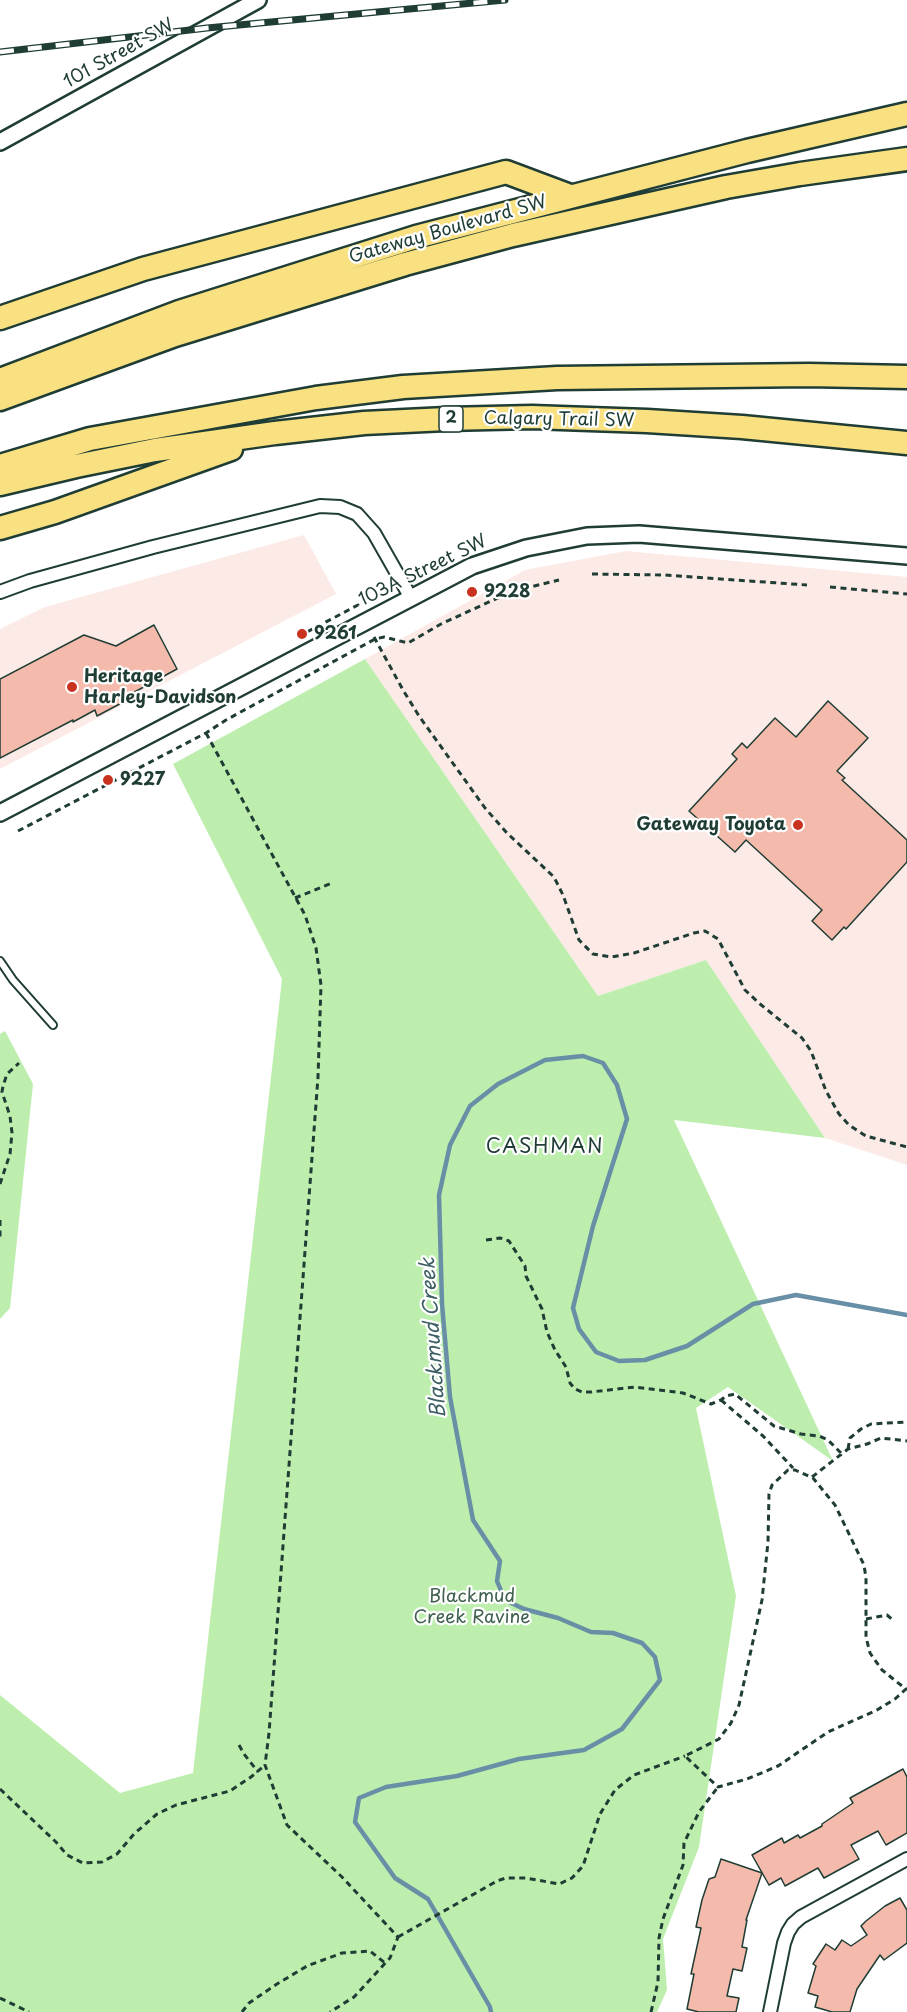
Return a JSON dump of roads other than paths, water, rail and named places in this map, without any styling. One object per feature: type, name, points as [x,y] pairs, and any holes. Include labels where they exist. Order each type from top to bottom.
[{"type":"highway","name":"Gateway Boulevard SW","points":[[0,380],[127,331],[241,291],[416,237],[570,196],[907,114]]},
{"type":"highway","points":[[0,399],[186,332],[405,264],[502,238],[726,187],[907,159]]},
{"type":"highway","points":[[0,318],[143,269],[506,172],[570,196]]},
{"type":"highway","points":[[0,466],[90,439],[316,398],[403,387],[557,378],[809,375],[907,377]]},
{"type":"highway","name":"Calgary Trail SW","points":[[0,484],[156,450],[364,423],[446,419],[532,417],[742,427],[907,443]]},
{"type":"highway","points":[[0,528],[55,512],[274,433]]},
{"type":"street","name":"101 Street SW","points":[[0,142],[258,0]]},
{"type":"street","points":[[0,592],[30,581],[153,547],[320,506],[340,507],[357,514],[374,533],[411,598]]},
{"type":"street","name":"103A Street SW","points":[[0,813],[472,566],[536,545],[587,536],[639,534],[907,556]]},
{"type":"street","points":[[770,2012],[784,1943],[793,1924],[801,1917],[907,1859]]},
{"type":"lane","points":[[0,960],[13,980],[53,1025]]},
{"type":"waterway","name":"Blackmud Creek","points":[[491,2012],[428,1899],[395,1878],[355,1822],[359,1798],[386,1787],[457,1776],[519,1759],[584,1750],[622,1729],[660,1680],[655,1657],[642,1643],[613,1633],[591,1632],[558,1618],[524,1609],[505,1600],[497,1581],[500,1561],[473,1520],[450,1397],[442,1304],[439,1195],[450,1145],[470,1106],[498,1084],[545,1060],[583,1056],[603,1063],[617,1085],[627,1119],[593,1226],[573,1308],[579,1329],[596,1352],[619,1361],[645,1360],[687,1346],[753,1304],[796,1295],[907,1315]]},
{"type":"railway","points":[[0,52],[207,28],[505,0]]},
{"type":"place","name":"9228","points":[[472,592]]},
{"type":"place","name":"9261","points":[[302,634]]},
{"type":"place","name":"Heritage Harley-Davidson","points":[[72,687]]},
{"type":"place","name":"9227","points":[[108,780]]},
{"type":"place","name":"Gateway Toyota","points":[[798,825]]},
{"type":"district","name":"CASHMAN","points":[[545,1147]]},
{"type":"park label","name":"Blackmud Creek Ravine","points":[[472,1607]]}]
